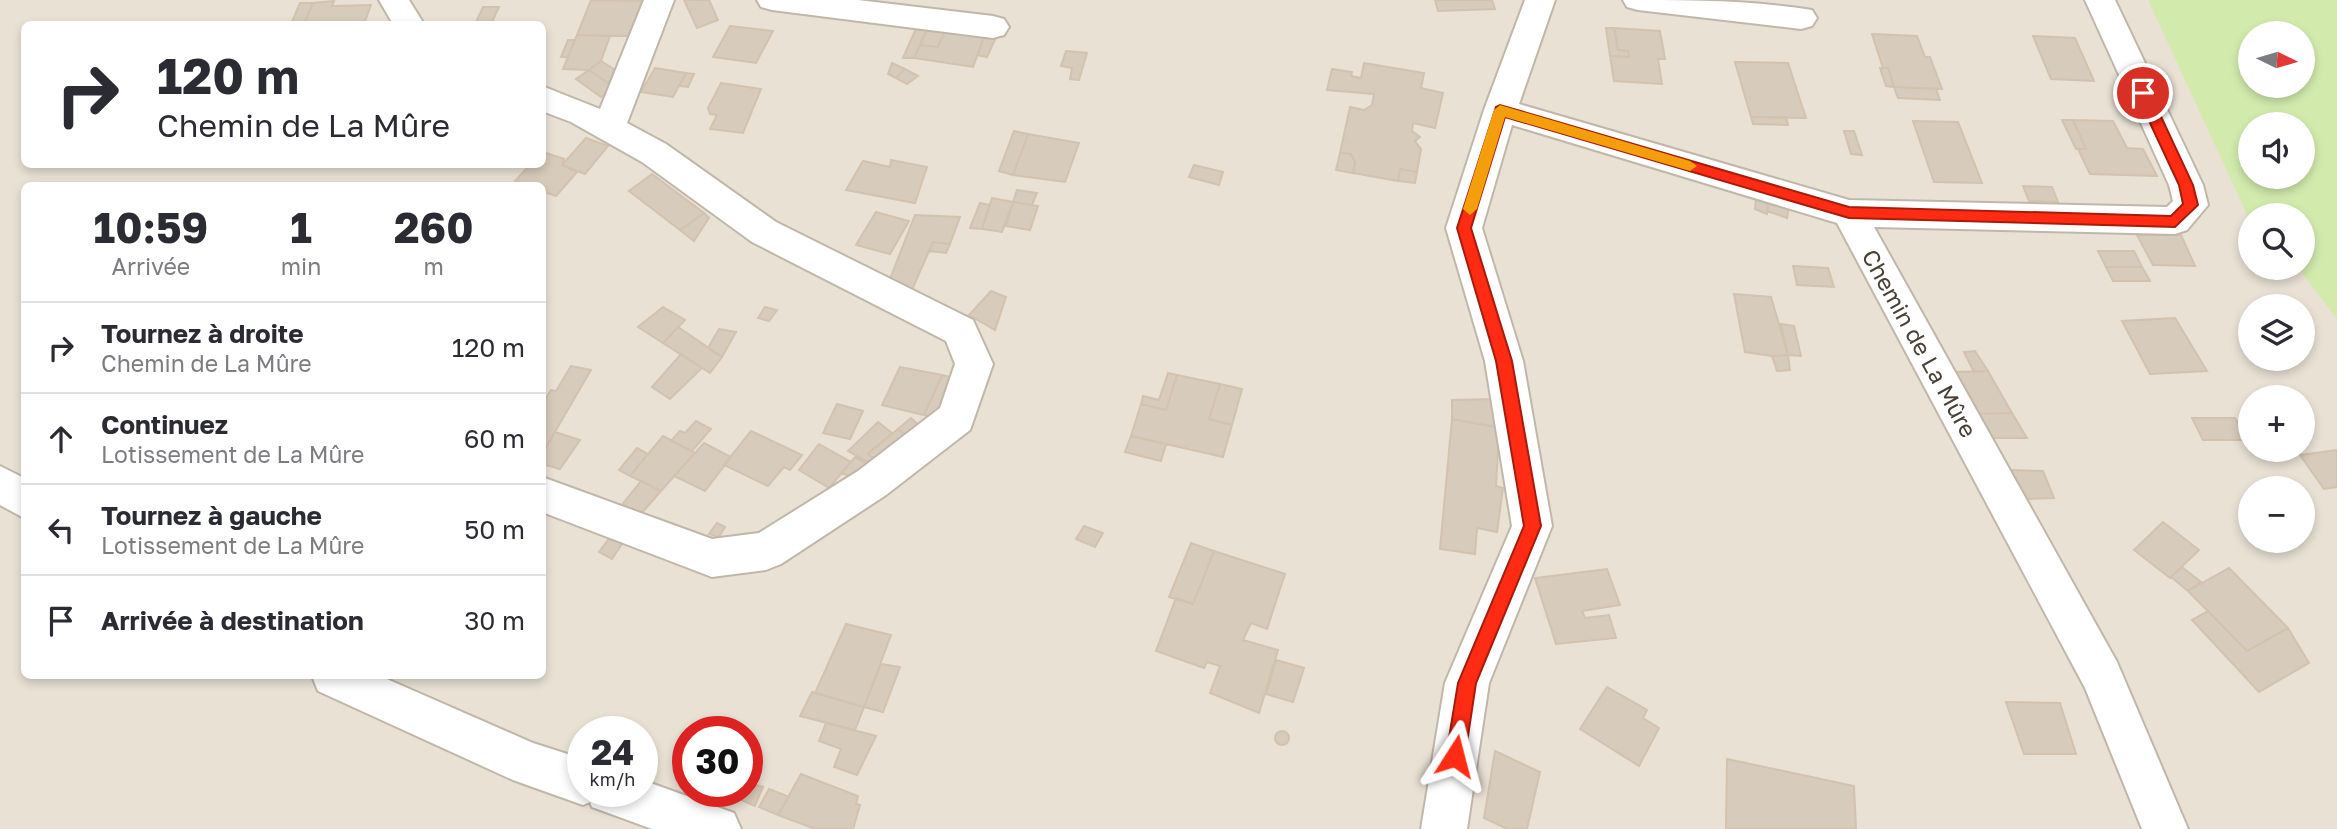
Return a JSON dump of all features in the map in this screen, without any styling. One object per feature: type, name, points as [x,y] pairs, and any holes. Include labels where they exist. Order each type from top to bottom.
[{"type":"street","points":[[394,0],[406,21]]},
{"type":"street","points":[[609,128],[659,0]]},
{"type":"street","points":[[772,0],[993,27]]},
{"type":"street","points":[[1444,829],[1467,683],[1532,526],[1504,361],[1464,228],[1500,110],[1540,0]]},
{"type":"street","points":[[1638,0],[1801,19]]},
{"type":"street","points":[[1500,110],[1849,213],[2175,221],[2191,205],[2186,185],[2100,0]]},
{"type":"street","points":[[546,100],[609,128],[654,153],[765,232],[960,331],[974,364],[956,418],[872,483],[766,551],[712,558],[546,496]]},
{"type":"street","name":"Chemin de La Mûre","points":[[1849,213],[2102,677],[2165,829]]},
{"type":"street","points":[[0,483],[21,498]]},
{"type":"street","points":[[340,679],[529,764],[567,777]]},
{"type":"street","points":[[654,807],[718,829]]},
{"type":"shaded area","points":[[0,0],[2337,0],[2337,829],[0,829]]},
{"type":"green space","points":[[2148,0],[2337,0],[2337,319],[2307,280],[2315,280],[2315,203],[2242,203]]},
{"type":"building","points":[[591,0],[643,1],[630,36],[577,35]]},
{"type":"building","points":[[684,0],[709,0],[718,20],[697,28]]},
{"type":"building","points":[[1435,0],[1492,0],[1495,9],[1438,11]]},
{"type":"building","points":[[334,1],[332,6],[371,5],[365,21],[305,21],[313,3]]},
{"type":"building","points":[[300,3],[313,3],[305,21],[292,21]]},
{"type":"building","points":[[483,7],[499,7],[492,21],[476,21]]},
{"type":"building","points":[[730,26],[773,31],[756,63],[713,57]]},
{"type":"building","points":[[917,26],[928,27],[914,58],[903,58]]},
{"type":"building","points":[[928,27],[946,29],[938,47],[920,45]]},
{"type":"building","points":[[1606,28],[1614,28],[1618,50],[1628,51],[1629,57],[1610,56]]},
{"type":"building","points":[[1614,28],[1660,31],[1665,59],[1658,59],[1662,84],[1614,81],[1610,56],[1629,57],[1628,51],[1618,50]]},
{"type":"building","points":[[946,29],[985,35],[973,67],[914,58],[920,45],[938,47]]},
{"type":"building","points":[[1872,34],[1917,36],[1925,57],[1930,57],[1942,89],[1894,87],[1888,68],[1883,68]]},
{"type":"building","points":[[577,35],[610,36],[601,61],[589,70],[563,69]]},
{"type":"building","points":[[985,35],[997,35],[987,57],[977,55]]},
{"type":"building","points":[[2033,36],[2075,38],[2094,81],[2051,79]]},
{"type":"building","points":[[568,40],[575,40],[568,57],[561,57]]},
{"type":"building","points":[[1066,51],[1087,53],[1079,80],[1070,79],[1072,68],[1061,66]]},
{"type":"building","points":[[601,61],[620,73],[608,83],[589,70]]},
{"type":"building","points":[[1735,62],[1788,63],[1806,118],[1751,117]]},
{"type":"building","points":[[892,63],[905,69],[896,78],[888,74]]},
{"type":"building","points":[[1364,63],[1424,73],[1421,88],[1443,93],[1435,128],[1413,123],[1412,131],[1420,137],[1415,141],[1421,149],[1417,172],[1400,169],[1398,181],[1353,173],[1355,162],[1351,154],[1340,153],[1350,107],[1364,110],[1372,105],[1374,94],[1327,90],[1332,69],[1352,72],[1351,76],[1361,78]]},
{"type":"building","points":[[655,68],[686,73],[673,97],[641,92]]},
{"type":"building","points":[[1880,68],[1888,68],[1894,87],[1886,86]]},
{"type":"building","points":[[905,69],[918,76],[907,84],[896,78]]},
{"type":"building","points":[[589,70],[613,89],[601,97],[576,79]]},
{"type":"building","points":[[686,73],[694,74],[688,87],[679,86]]},
{"type":"building","points":[[721,83],[761,89],[743,133],[710,129],[717,115],[710,114],[708,108]]},
{"type":"building","points":[[1894,87],[1936,89],[1940,100],[1898,98]]},
{"type":"building","points":[[1751,117],[1786,117],[1788,125],[1753,124]]},
{"type":"building","points":[[2062,120],[2073,120],[2086,149],[2076,149]]},
{"type":"building","points":[[2073,120],[2113,121],[2127,148],[2143,149],[2157,176],[2090,174],[2078,149],[2086,149]]},
{"type":"building","points":[[1913,121],[1958,122],[1982,183],[1934,182]]},
{"type":"building","points":[[1014,131],[1028,134],[1013,175],[999,171]]},
{"type":"building","points":[[1844,131],[1854,131],[1862,155],[1851,154]]},
{"type":"building","points":[[1028,134],[1079,143],[1065,182],[1013,175]]},
{"type":"building","points":[[586,138],[608,146],[585,174],[562,165]]},
{"type":"building","points":[[546,153],[564,159],[562,165],[577,172],[556,196],[546,192],[546,182],[515,181],[527,168],[546,168]]},
{"type":"building","points":[[1340,153],[1351,154],[1355,162],[1353,173],[1336,170]]},
{"type":"building","points":[[891,160],[927,167],[915,203],[846,190],[863,161],[890,167]]},
{"type":"building","points":[[1194,165],[1223,172],[1219,185],[1189,177]]},
{"type":"building","points":[[1400,169],[1417,172],[1415,183],[1398,181]]},
{"type":"building","points":[[652,174],[704,213],[680,230],[629,191]]},
{"type":"building","points":[[2023,186],[2052,187],[2058,202],[2029,201]]},
{"type":"building","points":[[1017,190],[1037,193],[1032,205],[1013,202]]},
{"type":"building","points":[[992,198],[1013,202],[1002,232],[982,229]]},
{"type":"building","points":[[1756,198],[1769,202],[1767,214],[1755,209]]},
{"type":"building","points":[[1013,202],[1038,206],[1030,230],[1006,226]]},
{"type":"building","points":[[1769,202],[1789,207],[1787,218],[1767,211]]},
{"type":"building","points":[[980,203],[990,205],[982,229],[970,228]]},
{"type":"building","points":[[876,212],[909,221],[890,254],[856,245]]},
{"type":"building","points":[[704,213],[709,218],[694,241],[680,230]]},
{"type":"building","points":[[915,215],[960,217],[950,244],[933,242],[912,290],[890,279]]},
{"type":"building","points":[[2137,235],[2181,235],[2195,266],[2153,265]]},
{"type":"building","points":[[933,242],[950,244],[946,253],[929,251]]},
{"type":"building","points":[[2098,251],[2134,251],[2142,267],[2106,267]]},
{"type":"building","points":[[1793,266],[1828,268],[1834,287],[1797,285]]},
{"type":"building","points":[[2106,267],[2142,267],[2150,281],[2113,281]]},
{"type":"building","points":[[991,291],[1006,297],[995,330],[969,315]]},
{"type":"building","points":[[1734,294],[1771,297],[1788,355],[1772,356],[1745,352]]},
{"type":"building","points":[[663,307],[685,320],[663,343],[638,327]]},
{"type":"building","points":[[765,307],[777,310],[769,321],[758,318]]},
{"type":"building","points":[[2175,318],[2207,371],[2150,374],[2122,321]]},
{"type":"building","points":[[1781,324],[1794,326],[1801,356],[1788,355]]},
{"type":"building","points":[[678,327],[722,357],[710,373],[663,343]]},
{"type":"building","points":[[719,329],[736,332],[722,357],[708,348]]},
{"type":"building","points":[[1975,351],[1988,371],[1974,372],[1964,352]]},
{"type":"building","points":[[681,354],[702,368],[670,399],[652,387]]},
{"type":"building","points":[[1788,355],[1790,370],[1777,371],[1772,356]]},
{"type":"building","points":[[571,366],[591,370],[546,447],[546,398],[551,390],[556,391]]},
{"type":"building","points":[[900,367],[942,375],[924,415],[882,405]]},
{"type":"building","points":[[1988,371],[2012,413],[1978,414],[1954,372]]},
{"type":"building","points":[[1168,373],[1177,375],[1166,410],[1141,404],[1143,396],[1159,400]]},
{"type":"building","points":[[942,375],[954,378],[938,417],[924,415]]},
{"type":"building","points":[[1177,375],[1220,384],[1209,419],[1232,425],[1223,457],[1131,436],[1141,404],[1166,410]]},
{"type":"building","points":[[1220,384],[1242,389],[1232,425],[1209,419]]},
{"type":"building","points":[[1494,399],[1501,428],[1452,419],[1452,400]]},
{"type":"building","points":[[837,404],[863,411],[850,439],[823,433]]},
{"type":"building","points":[[2012,413],[2027,438],[1992,438],[1978,414]]},
{"type":"building","points":[[911,418],[923,429],[910,439],[898,429]]},
{"type":"building","points":[[2192,418],[2235,418],[2238,424],[2238,440],[2203,440]]},
{"type":"building","points":[[1452,419],[1501,428],[1506,451],[1498,449],[1496,486],[1503,488],[1497,532],[1477,528],[1475,554],[1440,549]]},
{"type":"building","points":[[696,421],[711,429],[692,451],[671,441],[680,431],[685,433]]},
{"type":"building","points":[[878,422],[892,433],[868,454],[879,464],[875,466],[848,451]]},
{"type":"building","points":[[898,429],[910,439],[879,464],[868,454]]},
{"type":"building","points":[[751,431],[802,455],[790,470],[784,467],[768,486],[724,465]]},
{"type":"building","points":[[555,432],[580,440],[560,469],[546,465],[546,447]]},
{"type":"building","points":[[663,436],[695,453],[661,491],[630,476]]},
{"type":"building","points":[[1131,436],[1166,444],[1161,461],[1125,452]]},
{"type":"building","points":[[704,443],[731,457],[705,491],[674,476]]},
{"type":"building","points":[[819,444],[851,462],[829,488],[799,470]]},
{"type":"building","points":[[637,448],[648,454],[630,476],[619,470]]},
{"type":"building","points":[[2337,450],[2337,487],[2324,489],[2305,462],[2315,462],[2315,453]]},
{"type":"building","points":[[855,457],[874,468],[858,480],[842,473]]},
{"type":"building","points":[[2010,470],[2043,471],[2054,498],[2025,499]]},
{"type":"building","points":[[641,481],[661,491],[641,514],[621,506]]},
{"type":"building","points":[[2163,522],[2199,550],[2170,578],[2134,550]]},
{"type":"building","points":[[717,523],[725,527],[719,537],[709,534]]},
{"type":"building","points":[[1084,526],[1103,533],[1095,547],[1076,539]]},
{"type":"building","points":[[611,536],[624,541],[612,559],[599,552]]},
{"type":"building","points":[[1191,543],[1214,551],[1193,604],[1169,597]]},
{"type":"building","points":[[1214,551],[1285,574],[1267,629],[1251,623],[1243,640],[1278,650],[1259,713],[1210,693],[1220,666],[1207,662],[1204,668],[1156,651],[1176,598],[1193,604]]},
{"type":"building","points":[[2182,567],[2201,582],[2188,591],[2171,577]]},
{"type":"building","points":[[2229,568],[2288,628],[2247,651],[2188,591]]},
{"type":"building","points":[[1607,569],[1620,605],[1582,611],[1585,618],[1609,615],[1616,638],[1556,644],[1535,578]]},
{"type":"building","points":[[2208,611],[2247,651],[2288,628],[2309,663],[2259,692],[2192,620]]},
{"type":"building","points":[[846,624],[891,635],[864,707],[815,693]]},
{"type":"building","points":[[1276,660],[1304,668],[1293,702],[1266,694]]},
{"type":"building","points":[[881,664],[900,667],[883,712],[864,707]]},
{"type":"building","points":[[1607,687],[1647,710],[1643,718],[1659,728],[1639,766],[1580,729]]},
{"type":"building","points":[[812,692],[864,707],[855,730],[800,716]]},
{"type":"building","points":[[2006,702],[2060,703],[2076,754],[2024,754]]},
{"type":"building","points":[[826,723],[876,736],[857,775],[834,767],[841,749],[819,741]]},
{"type":"building","points":[[1282,731],[1287,733],[1287,743],[1282,745],[1277,743],[1275,738],[1277,733]]},
{"type":"building","points":[[1495,751],[1540,772],[1527,829],[1507,829],[1484,818]]},
{"type":"building","points":[[1727,759],[1854,786],[1856,829],[1726,829]]},
{"type":"building","points":[[801,774],[858,796],[856,804],[860,805],[853,829],[815,829],[778,815]]},
{"type":"building","points":[[769,789],[789,797],[778,815],[759,807],[763,807],[763,800]]},
{"type":"slow traffic","points":[[1470,209],[1500,110],[1690,166]]},
{"type":"route","points":[[1455,756],[1467,683],[1532,526],[1504,361],[1464,228],[1500,110],[1849,213],[2175,221],[2191,205],[2186,185],[2143,93]]}]
